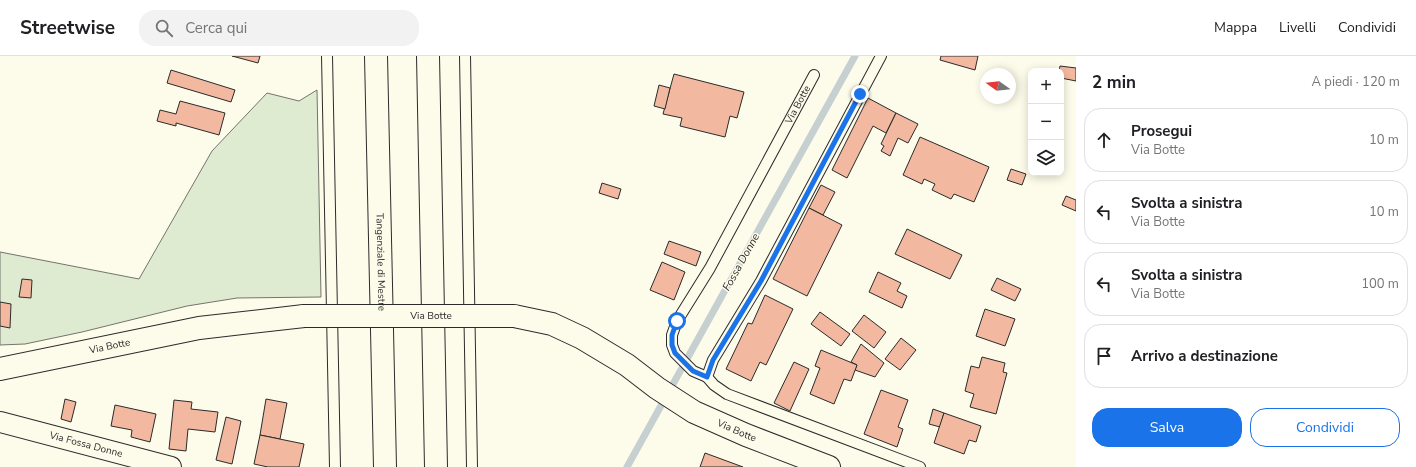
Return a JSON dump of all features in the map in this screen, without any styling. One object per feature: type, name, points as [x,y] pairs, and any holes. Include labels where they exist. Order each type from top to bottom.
[{"type":"main road","name":"Tangenziale di Mestre","points":[[376,56],[385,467]]},
{"type":"main road","points":[[428,56],[436,467]]},
{"type":"main road","name":"Via Botte","points":[[0,369],[199,328],[304,316],[514,316],[552,324],[582,338],[627,365],[657,388],[694,412],[746,435],[829,467]]},
{"type":"street","name":"Via Fossa Donne","points":[[0,422],[171,467]]},
{"type":"lane","points":[[327,56],[335,467]]},
{"type":"lane","points":[[465,56],[472,467]]},
{"type":"lane","points":[[707,377],[713,360],[761,281],[881,56]]},
{"type":"lane","name":"Via Botte","points":[[814,75],[710,268],[677,321],[672,335],[672,345],[675,353],[693,371],[707,377],[714,385],[727,394],[920,467]]},
{"type":"green space","points":[[317,90],[321,297],[237,298],[187,306],[82,332],[25,344],[0,345],[0,252],[139,279],[212,151],[267,93],[299,101]]},
{"type":"building","points":[[232,56],[260,56],[258,63]]},
{"type":"building","points":[[941,56],[978,56],[975,70],[940,60]]},
{"type":"building","points":[[1060,66],[1076,68],[1076,81],[1064,79],[1064,68],[1060,68]]},
{"type":"building","points":[[171,70],[235,90],[231,102],[167,83]]},
{"type":"building","points":[[674,74],[744,92],[737,118],[730,116],[725,137],[680,126],[682,118],[663,114]]},
{"type":"building","points":[[659,85],[670,88],[665,109],[654,106]]},
{"type":"building","points":[[868,98],[896,113],[886,133],[873,126],[847,178],[832,170]]},
{"type":"building","points":[[180,101],[225,113],[219,135],[176,123],[176,126],[157,121],[160,110],[176,114]]},
{"type":"building","points":[[896,113],[918,124],[908,143],[898,138],[890,156],[881,151],[884,146],[881,144]]},
{"type":"building","points":[[920,137],[989,167],[974,202],[954,194],[951,199],[932,190],[935,184],[924,179],[922,184],[903,175]]},
{"type":"building","points":[[1011,169],[1026,174],[1022,185],[1007,180]]},
{"type":"building","points":[[602,183],[621,189],[618,199],[599,193]]},
{"type":"building","points":[[821,185],[835,192],[823,215],[809,208]]},
{"type":"building","points":[[1066,196],[1076,200],[1076,211],[1062,205]]},
{"type":"building","points":[[809,208],[842,225],[807,296],[773,279]]},
{"type":"building","points":[[907,229],[962,255],[950,279],[895,254]]},
{"type":"building","points":[[669,241],[701,252],[696,266],[664,254]]},
{"type":"building","points":[[662,262],[685,272],[674,300],[650,290]]},
{"type":"building","points":[[878,272],[901,283],[897,291],[907,296],[902,308],[869,292]]},
{"type":"building","points":[[997,278],[1021,289],[1015,301],[991,290]]},
{"type":"building","points":[[22,279],[32,280],[31,298],[19,297]]},
{"type":"building","points":[[765,295],[793,309],[766,365],[760,362],[751,381],[726,369],[748,323],[752,324]]},
{"type":"building","points":[[0,302],[11,304],[10,328],[0,326]]},
{"type":"building","points":[[985,309],[1015,319],[1005,346],[976,336]]},
{"type":"building","points":[[820,312],[850,334],[841,346],[811,324]]},
{"type":"building","points":[[864,315],[886,332],[874,348],[852,331]]},
{"type":"building","points":[[901,338],[916,350],[900,370],[885,359]]},
{"type":"building","points":[[861,344],[884,363],[875,377],[855,370],[857,365],[851,362]]},
{"type":"building","points":[[821,350],[857,365],[851,381],[844,379],[834,404],[810,394],[820,368],[815,366]]},
{"type":"building","points":[[982,357],[1005,363],[1003,372],[1007,373],[996,414],[970,407],[974,394],[965,391],[971,366],[979,368]]},
{"type":"building","points":[[794,362],[809,369],[790,411],[774,403]]},
{"type":"building","points":[[881,390],[908,400],[898,427],[903,429],[897,447],[864,434]]},
{"type":"building","points":[[65,399],[76,402],[71,422],[61,419]]},
{"type":"building","points":[[266,399],[287,403],[280,439],[260,435]]},
{"type":"building","points":[[174,400],[192,402],[191,409],[218,412],[215,432],[188,429],[186,451],[169,449]]},
{"type":"building","points":[[115,405],[156,414],[150,442],[131,437],[132,430],[111,426]]},
{"type":"building","points":[[933,409],[944,413],[940,427],[929,424]]},
{"type":"building","points":[[944,413],[981,426],[976,442],[969,440],[964,454],[934,443]]},
{"type":"building","points":[[226,417],[241,421],[232,464],[216,460]]},
{"type":"building","points":[[260,435],[304,444],[299,467],[268,467],[254,464]]},
{"type":"building","points":[[705,453],[743,467],[700,467]]},
{"type":"waterway","name":"Fossa Donne","points":[[627,467],[855,56]]},
{"type":"route","points":[[677,321],[672,335],[672,345],[675,353],[693,371],[707,377],[713,360],[761,281],[860,94]]}]
